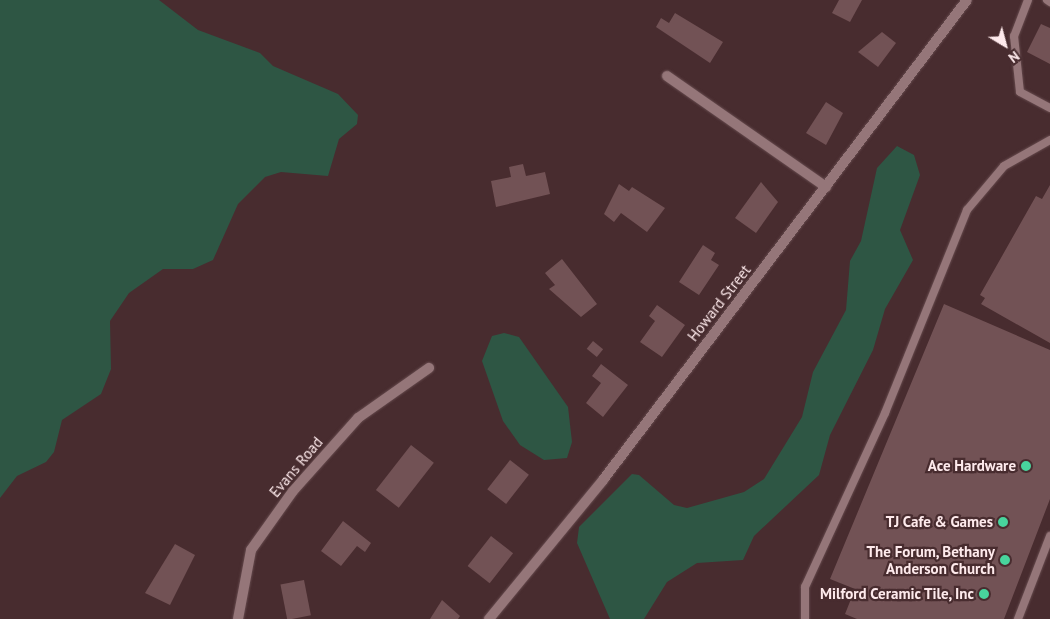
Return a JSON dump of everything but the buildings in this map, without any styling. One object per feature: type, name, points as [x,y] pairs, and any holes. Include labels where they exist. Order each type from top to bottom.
[{"type":"street","name":"Howard Street","points":[[489,619],[603,480],[967,0]]},
{"type":"street","points":[[666,76],[826,186]]},
{"type":"street","name":"Evans Road","points":[[238,619],[251,550],[293,491],[358,418],[429,368]]},
{"type":"lane","points":[[1028,0],[1014,36],[1020,92],[1050,108]]},
{"type":"lane","points":[[805,619],[805,587],[886,413],[967,210],[1004,166],[1050,140]]},
{"type":"lane","points":[[1018,619],[1050,536]]},
{"type":"green space","points":[[0,0],[159,0],[198,30],[260,53],[273,66],[338,94],[358,115],[357,124],[339,139],[328,176],[281,172],[265,177],[238,204],[213,260],[193,269],[163,269],[129,293],[110,321],[111,369],[101,394],[62,420],[54,452],[46,462],[17,476],[0,498]]},
{"type":"green space","points":[[897,146],[914,155],[920,175],[900,230],[913,260],[885,309],[873,350],[830,435],[819,475],[754,536],[743,560],[697,563],[667,582],[644,619],[610,619],[577,543],[579,527],[632,474],[639,475],[674,505],[687,508],[744,492],[764,479],[802,417],[813,372],[846,310],[850,261],[861,241],[877,168]]},
{"type":"green space","points":[[504,333],[519,337],[568,407],[572,442],[567,458],[544,460],[520,445],[503,421],[482,361],[492,336]]},
{"type":"place","name":"Ace Hardware","points":[[1026,466]]},
{"type":"place","name":"TJ Cafe & Games","points":[[1003,522]]},
{"type":"place","name":"The Forum, Bethany Anderson Church","points":[[1005,560]]},
{"type":"place","name":"Milford Ceramic Tile, Inc","points":[[984,594]]}]
